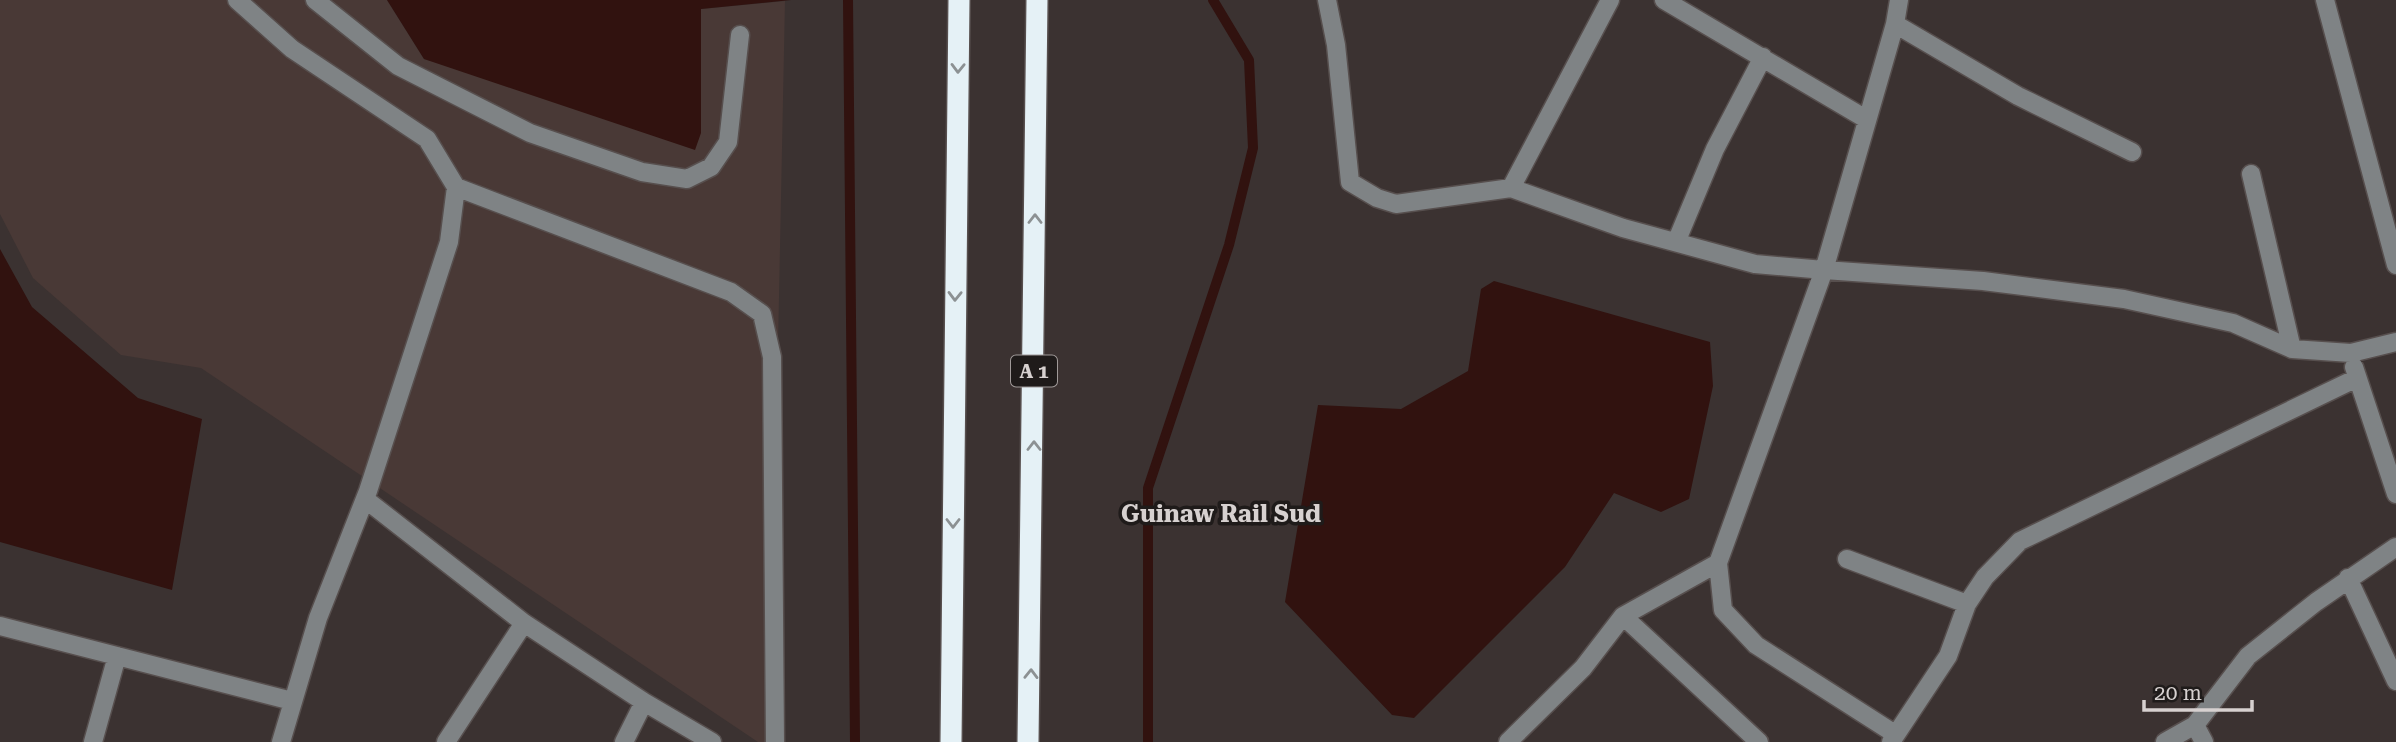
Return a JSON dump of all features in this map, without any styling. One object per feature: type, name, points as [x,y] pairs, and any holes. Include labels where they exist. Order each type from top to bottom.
[{"type":"highway","points":[[951,742],[959,0]]},
{"type":"highway","name":"A 1","points":[[1028,742],[1037,0]]},
{"type":"street","points":[[237,0],[292,49],[427,139],[456,187],[731,292],[762,314],[772,357],[775,742]]},
{"type":"street","points":[[315,0],[398,66],[530,133],[642,172],[687,179],[711,167],[728,142],[740,35]]},
{"type":"street","points":[[1327,0],[1336,45],[1350,181],[1377,198],[1396,204],[1511,188],[1623,228],[1678,240],[1755,264],[1983,281],[2124,299],[2233,323],[2292,349],[2351,353],[2396,342]]},
{"type":"street","points":[[1511,188],[1610,0]]},
{"type":"street","points":[[1664,0],[1866,119]]},
{"type":"street","points":[[1899,0],[1895,24],[1824,270],[1718,563],[1723,610],[1756,646],[1893,738],[1948,656],[1967,604],[1985,577],[2020,541],[2357,378]]},
{"type":"street","points":[[2325,0],[2396,265]]},
{"type":"street","points":[[1895,24],[2018,96],[2132,152]]},
{"type":"street","points":[[1678,240],[1715,149],[1763,57]]},
{"type":"street","points":[[2251,174],[2292,349]]},
{"type":"street","points":[[281,742],[318,618],[365,499],[449,242],[456,187]]},
{"type":"street","points":[[2351,353],[2396,494]]},
{"type":"street","points":[[365,499],[524,623],[644,702],[712,742]]},
{"type":"street","points":[[2165,742],[2195,725],[2248,656],[2348,578],[2396,547]]},
{"type":"street","points":[[1847,559],[1967,604]]},
{"type":"street","points":[[1508,742],[1583,668],[1623,616],[1718,563]]},
{"type":"street","points":[[2348,578],[2396,681]]},
{"type":"street","points":[[1623,616],[1759,742]]},
{"type":"street","points":[[446,742],[524,623]]},
{"type":"street","points":[[0,626],[292,701]]},
{"type":"street","points":[[93,742],[117,656]]},
{"type":"street","points":[[624,742],[644,702]]},
{"type":"street","points":[[2195,725],[2204,742]]},
{"type":"shaded area","points":[[0,0],[387,0],[424,59],[701,133],[701,9],[785,1],[770,742],[758,742],[201,368],[121,355],[33,278],[0,214]]},
{"type":"shaded area","points":[[387,0],[791,0],[701,9],[701,133],[695,150],[424,59]]},
{"type":"shaded area","points":[[0,249],[32,307],[138,398],[202,419],[172,590],[0,542]]},
{"type":"shaded area","points":[[1494,281],[1710,342],[1713,386],[1689,499],[1661,512],[1614,493],[1565,567],[1414,718],[1392,715],[1285,602],[1318,405],[1401,409],[1468,371],[1481,289]]},
{"type":"waterway","points":[[848,0],[855,742]]},
{"type":"waterway","points":[[1148,742],[1148,488],[1229,245],[1253,148],[1249,60],[1213,0]]},
{"type":"district","name":"Guinaw Rail Sud","points":[[1221,514]]}]
